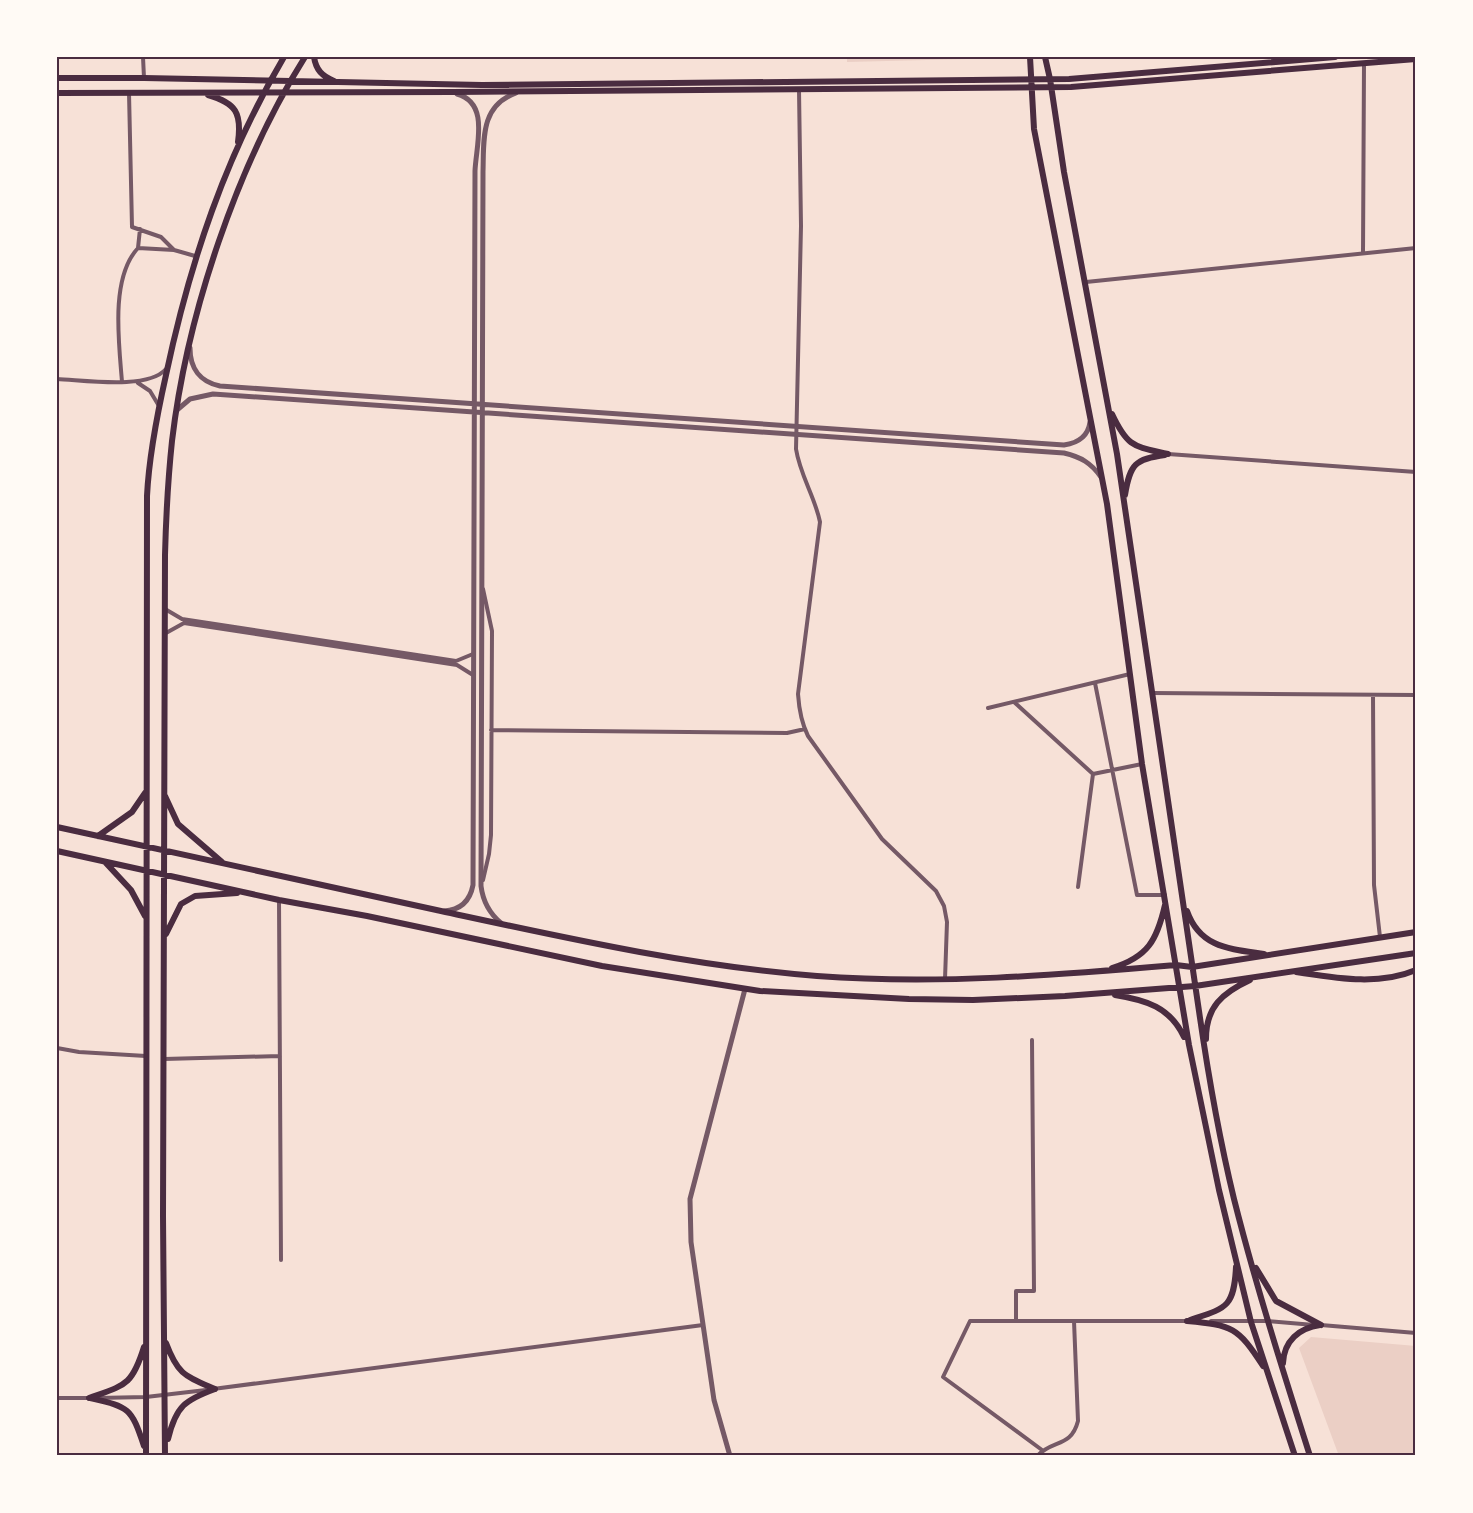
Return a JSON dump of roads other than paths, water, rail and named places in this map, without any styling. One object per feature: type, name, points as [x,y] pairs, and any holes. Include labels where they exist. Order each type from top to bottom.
[{"type":"main road","points":[[146,1453],[147,496],[151,450],[167,368],[195,256],[237,147],[263,93],[284,57]]},
{"type":"main road","points":[[165,1453],[164,794],[167,500],[177,410],[190,344],[218,245],[247,171],[284,92],[305,57]]},
{"type":"main road","points":[[314,57],[315,65],[320,72],[337,82]]},
{"type":"main road","points":[[1030,57],[1034,129],[1102,478],[1142,764],[1189,1045],[1219,1190],[1251,1322],[1295,1456]]},
{"type":"main road","points":[[1045,57],[1124,501],[1206,1058],[1234,1197],[1267,1321],[1310,1456]]},
{"type":"main road","points":[[57,78],[482,85],[1050,79],[1335,57]]},
{"type":"main road","points":[[57,93],[1052,87],[1416,59]]},
{"type":"main road","points":[[199,93],[221,99],[235,110],[240,119],[237,147]]},
{"type":"main road","points":[[1108,404],[1120,431],[1127,440],[1136,446],[1168,454]]},
{"type":"main road","points":[[1124,501],[1129,474],[1135,464],[1146,457],[1168,454]]},
{"type":"main road","points":[[98,836],[132,812],[143,799],[147,787]]},
{"type":"main road","points":[[164,794],[178,824],[222,862]]},
{"type":"main road","points":[[57,827],[626,950],[751,970],[820,976],[945,980],[1042,976],[1176,965],[1192,967],[1416,933]]},
{"type":"main road","points":[[57,851],[279,900],[367,916],[602,966],[745,988],[844,996],[973,1000],[1179,988],[1416,952]]},
{"type":"main road","points":[[105,862],[131,890],[146,919]]},
{"type":"main road","points":[[164,937],[181,904],[195,896],[244,892]]},
{"type":"main road","points":[[1098,972],[1138,957],[1149,947],[1157,936],[1166,898]]},
{"type":"main road","points":[[1183,901],[1196,930],[1208,941],[1223,947],[1270,955]]},
{"type":"main road","points":[[1289,971],[1356,981],[1407,974],[1416,970]]},
{"type":"main road","points":[[1206,1058],[1208,1016],[1221,997],[1233,987],[1258,976]]},
{"type":"main road","points":[[1102,993],[1137,999],[1161,1009],[1171,1016],[1189,1045]]},
{"type":"main road","points":[[1251,1259],[1276,1301],[1321,1325]]},
{"type":"main road","points":[[1186,1321],[1219,1310],[1227,1304],[1235,1290],[1237,1262]]},
{"type":"main road","points":[[1186,1321],[1217,1324],[1238,1332],[1246,1340],[1269,1377]]},
{"type":"main road","points":[[1284,1375],[1283,1357],[1290,1341],[1303,1329],[1321,1325]]},
{"type":"main road","points":[[164,1337],[173,1360],[180,1370],[189,1377],[215,1389]]},
{"type":"main road","points":[[89,1398],[129,1380],[138,1367],[146,1339]]},
{"type":"main road","points":[[165,1453],[172,1421],[181,1407],[194,1397],[215,1389]]},
{"type":"main road","points":[[89,1398],[115,1404],[129,1412],[135,1420],[146,1453]]},
{"type":"street","points":[[143,57],[144,78]]},
{"type":"street","points":[[1363,254],[1364,63]]},
{"type":"street","points":[[799,89],[801,226],[796,434],[798,460],[818,509],[820,522],[798,694],[799,707],[805,729],[882,838],[936,891],[944,906],[947,922],[945,980]]},
{"type":"street","points":[[441,911],[457,909],[463,905],[469,899],[473,885],[475,171],[479,122],[476,106],[470,100],[453,92]]},
{"type":"street","points":[[503,924],[484,902],[481,886],[483,172],[487,122],[493,108],[499,102],[518,92]]},
{"type":"street","points":[[129,93],[132,227],[161,237],[174,250]]},
{"type":"street","points":[[122,382],[119,340],[122,279],[130,257],[138,248],[140,229]]},
{"type":"street","points":[[138,248],[174,250],[195,256]]},
{"type":"street","points":[[1086,282],[1416,248]]},
{"type":"street","points":[[190,344],[194,370],[206,381],[220,386],[1064,445],[1072,444],[1087,434],[1091,417]]},
{"type":"street","points":[[57,379],[147,381],[158,376],[167,368]]},
{"type":"street","points":[[135,382],[150,390],[159,407]]},
{"type":"street","points":[[177,410],[190,399],[213,394],[1064,453],[1085,460],[1102,478]]},
{"type":"street","points":[[1168,454],[1416,472]]},
{"type":"street","points":[[481,886],[491,835],[492,631],[482,582]]},
{"type":"street","points":[[165,609],[182,619],[456,661],[473,654]]},
{"type":"street","points":[[165,633],[184,623],[457,665],[473,675]]},
{"type":"street","points":[[988,708],[1130,674]]},
{"type":"street","points":[[1095,683],[1137,895],[1166,898]]},
{"type":"street","points":[[1153,693],[1416,695]]},
{"type":"street","points":[[1373,695],[1374,885],[1380,938]]},
{"type":"street","points":[[1014,702],[1093,774]]},
{"type":"street","points":[[491,730],[787,733],[805,729]]},
{"type":"street","points":[[1093,774],[1142,764]]},
{"type":"street","points":[[1078,887],[1093,774]]},
{"type":"street","points":[[279,900],[282,1260]]},
{"type":"street","points":[[730,1456],[714,1400],[691,1242],[690,1199],[745,988]]},
{"type":"street","points":[[1016,1321],[1016,1291],[1034,1291],[1032,1041]]},
{"type":"street","points":[[57,1048],[79,1052],[146,1056]]},
{"type":"street","points":[[164,1059],[280,1056]]},
{"type":"street","points":[[1042,1450],[943,1377],[970,1321],[1267,1321],[1416,1333]]},
{"type":"street","points":[[1037,1456],[1042,1450],[1065,1442],[1075,1432],[1078,1421],[1074,1321]]},
{"type":"street","points":[[57,1398],[165,1396],[703,1325]]}]
